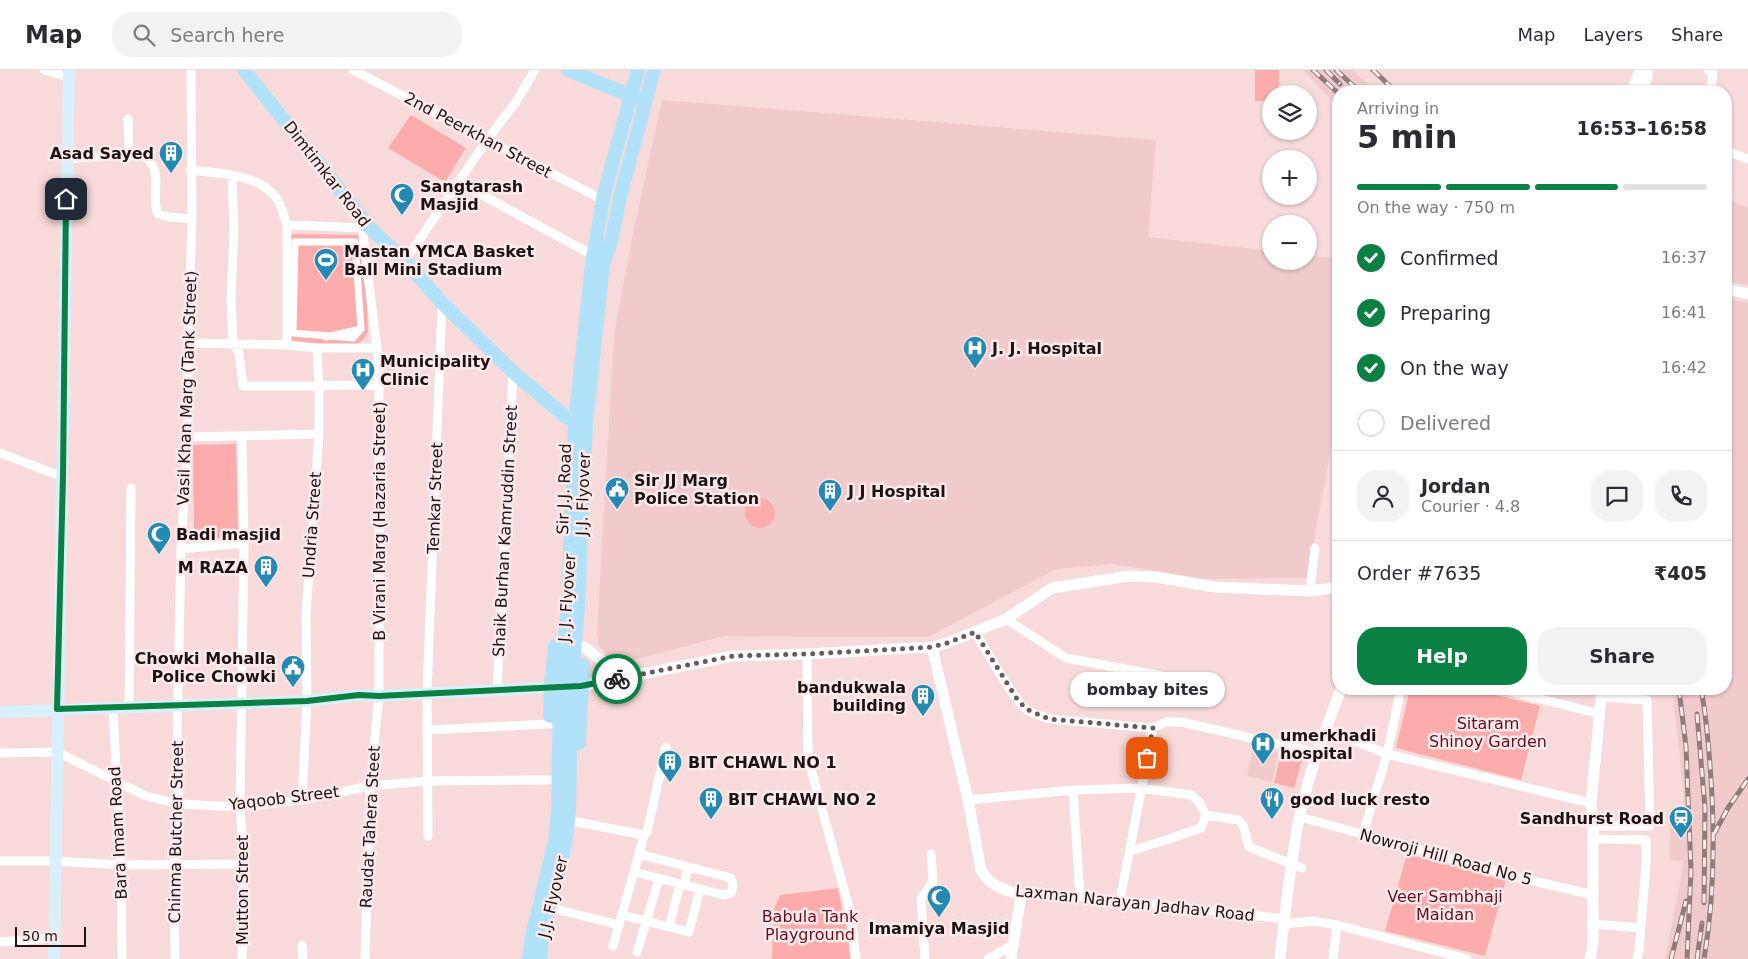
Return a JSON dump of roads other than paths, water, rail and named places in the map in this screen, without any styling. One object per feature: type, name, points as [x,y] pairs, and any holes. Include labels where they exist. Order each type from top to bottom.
[{"type":"main road","name":"Dimtimkar Road","points":[[244,70],[366,228],[405,261],[442,303],[513,372],[577,414]]},
{"type":"main road","points":[[568,70],[645,102]]},
{"type":"main road","points":[[596,235],[603,200],[638,70]]},
{"type":"main road","points":[[612,238],[620,198],[654,70]]},
{"type":"main road","points":[[54,959],[54,860],[63,477],[69,73]]},
{"type":"main road","name":"Sir J.J. Road","points":[[520,959],[523,935],[546,838],[549,810],[551,687],[577,414],[583,263],[596,235]]},
{"type":"main road","name":"J. J. Flyover","points":[[530,959],[532,936],[554,842],[558,810],[560,690],[569,588],[577,414],[596,235]]},
{"type":"main road","name":"J.J. Flyover","points":[[540,959],[542,938],[565,844],[569,811],[571,690],[578,606],[577,414],[603,266],[612,238]]},
{"type":"main road","name":"Sir J.J. Road","points":[[550,959],[552,940],[574,846],[577,822],[581,686],[596,425],[612,266],[612,238]]},
{"type":"main road","points":[[0,712],[307,701],[359,695],[379,696],[581,686]]},
{"type":"street","points":[[44,70],[69,73]]},
{"type":"street","name":"Vasil Khan Marg (Tank Street)","points":[[179,705],[181,549],[188,437],[188,343],[192,219],[190,170],[191,70]]},
{"type":"street","name":"2nd Peerkhan Street","points":[[353,70],[603,200]]},
{"type":"street","points":[[405,261],[487,140],[516,102],[535,70]]},
{"type":"street","points":[[1638,85],[1640,70]]},
{"type":"street","points":[[1640,85],[1647,76],[1647,70]]},
{"type":"street","points":[[1708,70],[1713,74],[1711,85]]},
{"type":"street","points":[[128,119],[129,156]]},
{"type":"street","points":[[1732,153],[1748,159]]},
{"type":"street","points":[[67,159],[144,157],[152,163],[155,174],[154,204],[158,214],[192,219]]},
{"type":"street","points":[[190,170],[232,175],[266,186],[278,200],[287,225],[287,345]]},
{"type":"street","points":[[232,175],[234,230],[231,299],[233,344],[239,352],[243,386],[379,385]]},
{"type":"street","points":[[458,182],[587,252]]},
{"type":"street","points":[[287,225],[366,228]]},
{"type":"street","name":"B Virani Marg (Hazaria Street)","points":[[366,228],[379,385],[379,696]]},
{"type":"street","points":[[295,242],[355,242],[361,330],[353,338],[326,337],[293,333],[295,242]]},
{"type":"street","points":[[1732,290],[1748,294]]},
{"type":"street","name":"Temkar Street","points":[[428,836],[427,693],[442,303]]},
{"type":"street","points":[[188,343],[287,345],[317,348],[377,348]]},
{"type":"street","name":"Undria Street","points":[[302,800],[307,701],[306,615],[319,434],[317,348]]},
{"type":"street","name":"Shaik Burhan Kamruddin Street","points":[[497,690],[513,372]]},
{"type":"street","points":[[188,437],[319,434]]},
{"type":"street","name":"Mutton Street","points":[[242,437],[244,544],[240,807],[244,864],[242,959]]},
{"type":"street","points":[[0,453],[63,477]]},
{"type":"street","points":[[129,707],[131,488]]},
{"type":"street","points":[[181,549],[244,544]]},
{"type":"street","points":[[1310,591],[1315,548]]},
{"type":"street","points":[[581,686],[733,656],[932,647],[947,643],[1006,619],[1052,588],[1129,576],[1214,587],[1310,591],[1332,588]]},
{"type":"street","points":[[1006,619],[1066,658],[1188,681]]},
{"type":"street","points":[[975,632],[1017,699],[1026,709],[1049,719],[1153,728],[1166,722],[1181,722],[1318,753]]},
{"type":"street","points":[[584,647],[617,671],[636,676]]},
{"type":"street","name":"Laxman Narayan Jadhav Road","points":[[932,647],[968,800],[982,870],[985,877],[996,886],[1021,894],[1080,896],[1285,921],[1312,921],[1338,925],[1467,959]]},
{"type":"street","points":[[807,654],[808,758],[851,915],[856,959]]},
{"type":"street","points":[[1280,959],[1285,921],[1297,866],[1300,817],[1325,729],[1339,695]]},
{"type":"street","points":[[1364,834],[1387,754],[1401,695]]},
{"type":"street","points":[[1525,695],[1600,714]]},
{"type":"street","points":[[1590,959],[1593,944],[1594,895],[1591,803],[1601,695]]},
{"type":"street","points":[[1593,826],[1650,826],[1647,700],[1614,695]]},
{"type":"street","name":"Raudat Tahera Steet","points":[[365,959],[370,786],[379,696]]},
{"type":"street","name":"Chinma Butcher Street","points":[[175,959],[174,865],[179,804],[177,743],[179,705]]},
{"type":"street","name":"Bara Imam Road","points":[[113,708],[121,865],[122,959]]},
{"type":"street","points":[[427,730],[550,724]]},
{"type":"street","points":[[1120,900],[1153,728]]},
{"type":"street","points":[[1325,729],[1387,754],[1591,803]]},
{"type":"street","points":[[613,946],[644,835],[647,832],[666,747]]},
{"type":"street","name":"Yaqoob Street","points":[[0,752],[57,752],[146,796],[179,804],[240,807],[302,800],[370,786],[427,781],[549,780]]},
{"type":"street","points":[[968,800],[1073,790],[1141,788],[1190,795],[1199,802],[1206,814],[1238,820],[1243,825],[1249,847],[1297,866]]},
{"type":"street","points":[[1073,790],[1080,896]]},
{"type":"street","points":[[1130,851],[1201,828],[1206,814]]},
{"type":"street","name":"Nowroji Hill Road No 5","points":[[1300,817],[1525,879],[1594,895]]},
{"type":"street","points":[[577,822],[644,835]]},
{"type":"street","points":[[1593,839],[1646,840],[1646,864],[1637,959]]},
{"type":"street","points":[[634,872],[700,889],[728,895],[731,893],[733,881],[731,878],[639,854]]},
{"type":"street","points":[[925,959],[921,899],[933,881],[931,854]]},
{"type":"street","points":[[0,861],[54,860],[121,865],[244,864]]},
{"type":"street","points":[[668,927],[688,866]]},
{"type":"street","points":[[637,952],[659,878]]},
{"type":"street","points":[[622,915],[690,932],[700,889]]},
{"type":"street","points":[[1011,959],[1021,894]]},
{"type":"street","points":[[559,910],[619,925]]},
{"type":"street","points":[[1593,924],[1641,928]]},
{"type":"street","points":[[1333,959],[1338,925]]},
{"type":"street","points":[[0,950],[5,942],[53,938]]},
{"type":"street","points":[[302,945],[303,959]]},
{"type":"street","points":[[988,959],[1013,945]]},
{"type":"railway","points":[[1313,70],[1332,88]]},
{"type":"railway","points":[[1326,70],[1340,84]]},
{"type":"railway","points":[[1336,70],[1352,85]]},
{"type":"railway","points":[[1373,70],[1389,85]]},
{"type":"railway","points":[[1680,695],[1686,747],[1691,871],[1687,959]]},
{"type":"railway","points":[[1702,695],[1706,717],[1712,789],[1713,838],[1712,886],[1704,959]]},
{"type":"railway","points":[[1697,714],[1705,808],[1704,903]]},
{"type":"railway","points":[[1714,834],[1728,808],[1748,779]]},
{"type":"railway","points":[[1671,959],[1686,901]]},
{"type":"railway","points":[[1697,959],[1702,923]]},
{"type":"place","name":"Asad Sayed","points":[[171,174]]},
{"type":"place","name":"Sangtarash Masjid","points":[[402,216]]},
{"type":"place","name":"Mastan YMCA Basket Ball Mini Stadium","points":[[326,281]]},
{"type":"place","name":"J. J. Hospital","points":[[975,369]]},
{"type":"place","name":"Municipality Clinic","points":[[363,391]]},
{"type":"place","name":"Sir JJ Marg Police Station","points":[[617,510]]},
{"type":"place","name":"J J Hospital","points":[[830,512]]},
{"type":"place","name":"Badi masjid","points":[[159,555]]},
{"type":"place","name":"M RAZA","points":[[266,588]]},
{"type":"place","name":"Chowki Mohalla Police Chowki","points":[[293,688]]},
{"type":"place","name":"bandukwala building","points":[[923,717]]},
{"type":"place","name":"bombay bites","points":[[1147,758]]},
{"type":"place","name":"umerkhadi hospital","points":[[1263,765]]},
{"type":"place","name":"BIT CHAWL NO 1","points":[[670,783]]},
{"type":"place","name":"BIT CHAWL NO 2","points":[[711,820]]},
{"type":"place","name":"good luck resto","points":[[1272,820]]},
{"type":"place","name":"Sandhurst Road","points":[[1681,839]]},
{"type":"place","name":"Imamiya Masjid","points":[[939,918]]},
{"type":"park label","name":"Sitaram Shinoy Garden","points":[[1488,732]]},
{"type":"park label","name":"Veer Sambhaji Maidan","points":[[1445,905]]},
{"type":"park label","name":"Babula Tank Playground","points":[[810,925]]}]
